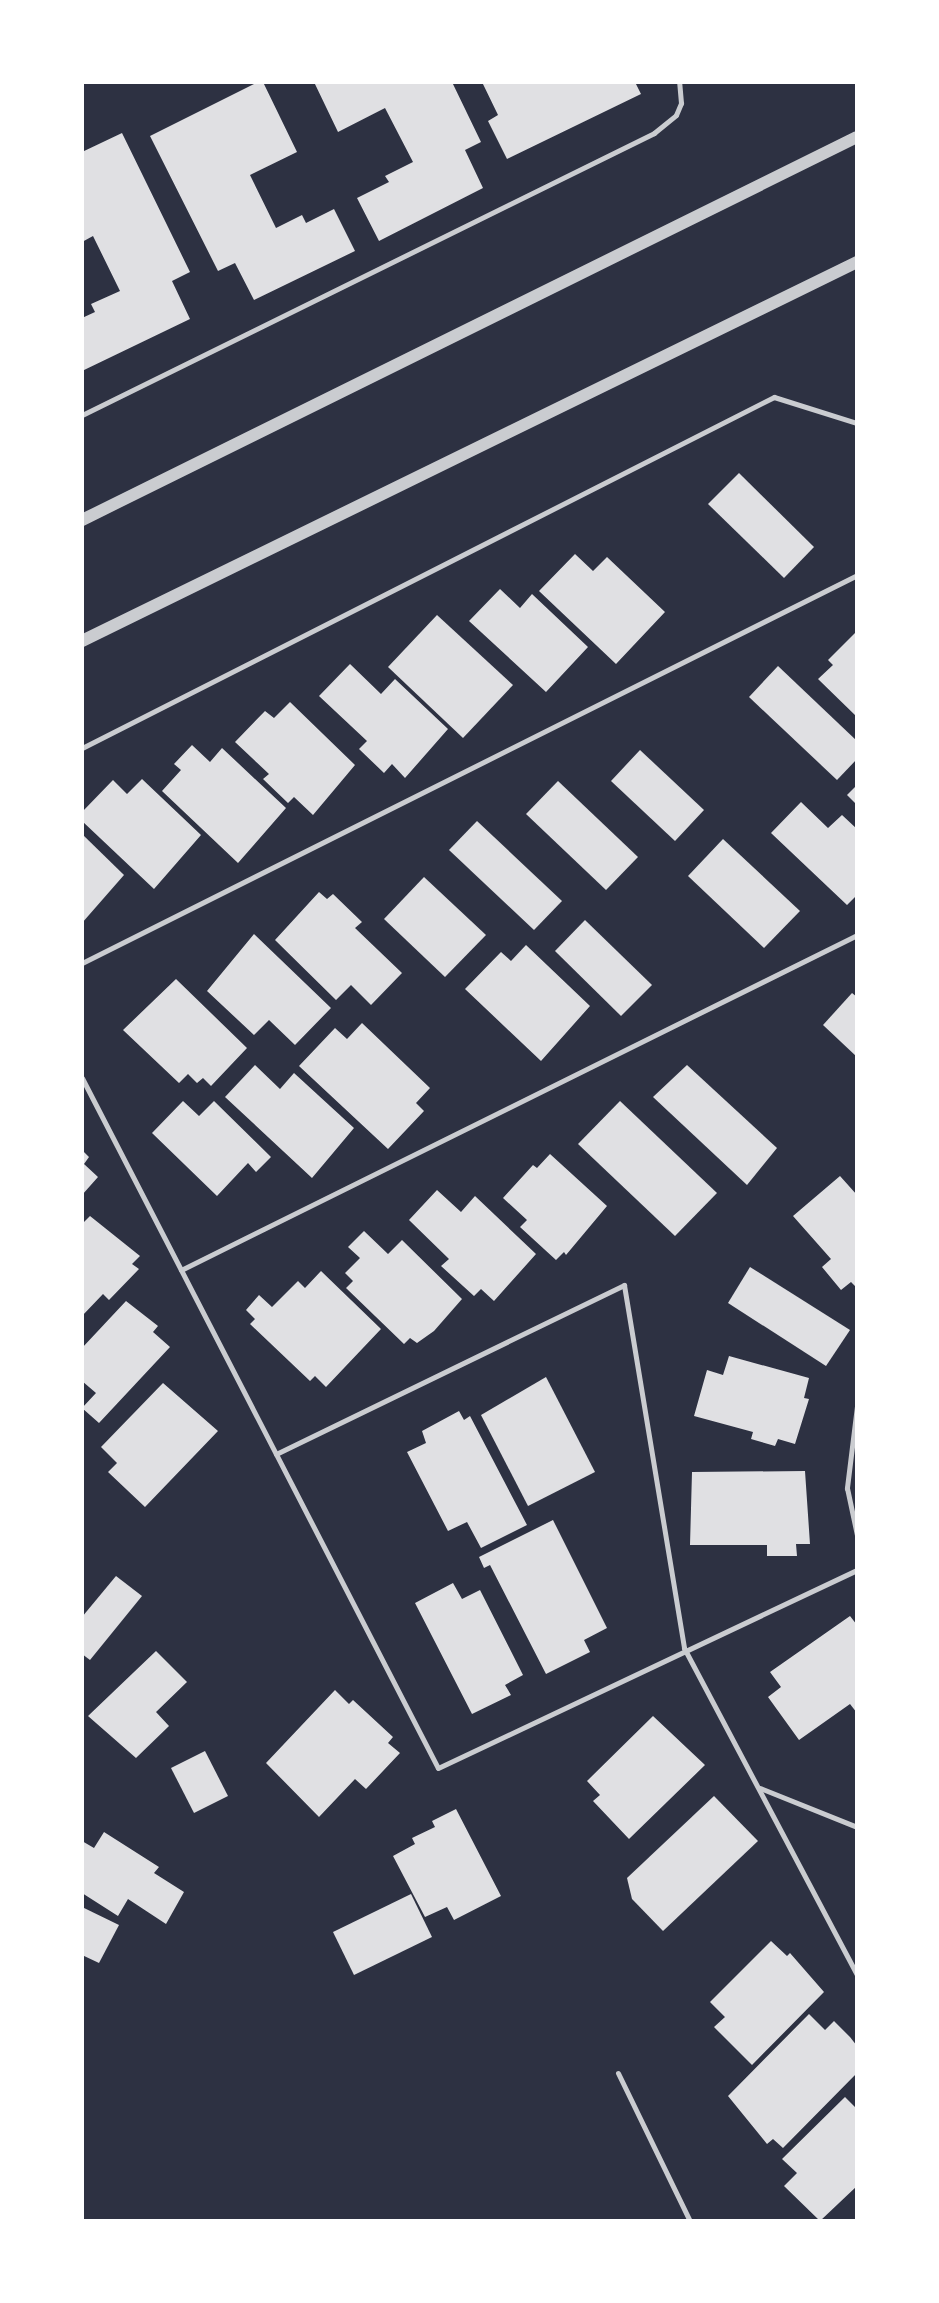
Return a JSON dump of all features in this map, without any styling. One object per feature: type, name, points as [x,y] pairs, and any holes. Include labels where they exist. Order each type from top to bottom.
[{"type":"street","points":[[82,520],[857,137]]},
{"type":"street","points":[[82,641],[857,262]]},
{"type":"lane","points":[[82,415],[654,133],[676,116],[681,103],[680,82]]},
{"type":"lane","points":[[82,747],[774,397],[857,423]]},
{"type":"lane","points":[[82,963],[857,575]]},
{"type":"lane","points":[[181,1270],[857,935]]},
{"type":"lane","points":[[82,1078],[438,1768],[684,1648],[857,1570]]},
{"type":"lane","points":[[276,1454],[624,1285],[684,1648],[857,1975]]},
{"type":"lane","points":[[857,1406],[847,1488],[857,1535]]},
{"type":"lane","points":[[760,1788],[857,1827]]},
{"type":"lane","points":[[618,2074],[690,2221]]},
{"type":"building","points":[[258,82],[263,82],[297,152],[250,175],[276,228],[302,215],[306,223],[334,209],[355,251],[254,300],[235,263],[218,271],[150,136]]},
{"type":"building","points":[[314,82],[452,82],[481,142],[465,150],[483,188],[379,241],[357,198],[389,182],[385,176],[413,162],[385,108],[338,132]]},
{"type":"building","points":[[482,82],[635,82],[641,94],[507,159],[488,121],[498,115]]},
{"type":"building","points":[[122,133],[190,272],[172,281],[190,319],[82,371],[82,318],[95,312],[91,304],[120,291],[93,236],[82,242],[82,152]]},
{"type":"building","points":[[739,473],[814,547],[784,578],[708,504]]},
{"type":"building","points":[[575,554],[593,571],[607,557],[665,612],[616,664],[539,591]]},
{"type":"building","points":[[500,589],[520,608],[532,594],[588,647],[546,692],[469,621]]},
{"type":"building","points":[[437,615],[513,685],[463,738],[388,667]]},
{"type":"building","points":[[857,631],[857,717],[818,679],[833,665],[828,660]]},
{"type":"building","points":[[350,664],[381,694],[395,679],[448,729],[405,778],[392,764],[384,773],[359,749],[367,741],[319,696]]},
{"type":"building","points":[[778,666],[857,741],[857,759],[837,780],[749,697]]},
{"type":"building","points":[[290,702],[355,765],[313,815],[294,797],[288,803],[263,779],[269,774],[235,742],[265,711],[274,718]]},
{"type":"building","points":[[192,745],[210,762],[222,748],[286,808],[238,863],[162,791],[181,770],[174,764]]},
{"type":"building","points":[[640,750],[704,810],[675,841],[611,781]]},
{"type":"building","points":[[142,779],[201,835],[154,889],[82,821],[82,812],[113,780],[127,794]]},
{"type":"building","points":[[558,781],[638,857],[606,890],[526,814]]},
{"type":"building","points":[[857,785],[857,805],[847,795]]},
{"type":"building","points":[[801,802],[828,828],[842,815],[857,829],[857,895],[847,905],[771,833]]},
{"type":"building","points":[[477,821],[562,901],[534,930],[449,850]]},
{"type":"building","points":[[82,834],[124,875],[82,923]]},
{"type":"building","points":[[723,839],[800,911],[764,948],[688,876]]},
{"type":"building","points":[[424,877],[486,935],[445,977],[384,919]]},
{"type":"building","points":[[319,892],[327,899],[333,894],[362,922],[355,928],[402,973],[371,1005],[351,985],[336,1000],[275,940]]},
{"type":"building","points":[[585,920],[652,985],[621,1016],[555,951]]},
{"type":"building","points":[[254,934],[331,1008],[295,1045],[269,1020],[254,1035],[207,991]]},
{"type":"building","points":[[526,945],[590,1006],[541,1061],[465,989],[501,952],[511,961]]},
{"type":"building","points":[[176,979],[247,1048],[211,1086],[203,1078],[197,1083],[188,1074],[179,1083],[123,1030]]},
{"type":"building","points":[[852,993],[857,997],[857,1057],[823,1025]]},
{"type":"building","points":[[362,1023],[430,1088],[416,1103],[424,1111],[388,1149],[299,1066],[335,1028],[347,1039]]},
{"type":"building","points":[[255,1065],[280,1089],[294,1073],[354,1128],[312,1178],[225,1097]]},
{"type":"building","points":[[687,1065],[777,1148],[747,1185],[653,1097]]},
{"type":"building","points":[[183,1101],[199,1116],[214,1101],[271,1157],[256,1172],[248,1163],[217,1196],[152,1133]]},
{"type":"building","points":[[620,1101],[717,1193],[675,1236],[578,1144]]},
{"type":"building","points":[[82,1150],[89,1157],[84,1164],[98,1177],[82,1195]]},
{"type":"building","points":[[550,1154],[607,1206],[566,1255],[564,1252],[556,1260],[520,1227],[527,1220],[503,1198],[533,1165],[537,1168]]},
{"type":"building","points":[[840,1176],[857,1195],[857,1288],[851,1282],[841,1290],[822,1267],[831,1259],[793,1216]]},
{"type":"building","points":[[437,1190],[461,1212],[475,1196],[536,1254],[494,1301],[481,1289],[474,1296],[441,1266],[449,1259],[409,1220]]},
{"type":"building","points":[[90,1216],[140,1256],[132,1264],[139,1269],[109,1300],[103,1294],[82,1316],[82,1224]]},
{"type":"building","points":[[364,1231],[388,1254],[402,1240],[462,1299],[434,1331],[417,1343],[410,1338],[404,1344],[346,1288],[353,1281],[345,1273],[360,1258],[348,1247]]},
{"type":"building","points":[[750,1267],[850,1330],[826,1366],[728,1303]]},
{"type":"building","points":[[321,1271],[381,1329],[326,1387],[315,1376],[310,1381],[250,1324],[255,1319],[246,1310],[259,1295],[272,1307],[298,1281],[305,1288]]},
{"type":"building","points":[[126,1301],[158,1326],[153,1332],[170,1347],[99,1423],[82,1408],[96,1393],[82,1381],[82,1348]]},
{"type":"building","points":[[729,1356],[809,1378],[804,1398],[809,1399],[795,1444],[778,1439],[775,1446],[751,1439],[753,1432],[694,1416],[707,1370],[723,1375]]},
{"type":"building","points":[[546,1377],[595,1472],[528,1506],[481,1415]]},
{"type":"building","points":[[163,1383],[218,1431],[145,1507],[108,1472],[117,1463],[101,1447]]},
{"type":"building","points":[[459,1411],[464,1420],[470,1416],[527,1525],[481,1548],[467,1522],[448,1531],[407,1452],[426,1443],[422,1431]]},
{"type":"building","points":[[805,1471],[810,1544],[796,1544],[797,1556],[767,1556],[767,1545],[690,1545],[692,1472]]},
{"type":"building","points":[[553,1520],[607,1628],[584,1640],[590,1652],[546,1674],[490,1565],[484,1568],[479,1557]]},
{"type":"building","points":[[116,1576],[142,1596],[90,1660],[82,1654],[82,1617]]},
{"type":"building","points":[[453,1583],[462,1599],[480,1590],[523,1675],[505,1685],[511,1695],[472,1714],[415,1603]]},
{"type":"building","points":[[850,1616],[857,1625],[857,1713],[850,1704],[799,1740],[768,1697],[781,1687],[770,1672]]},
{"type":"building","points":[[156,1651],[187,1682],[156,1712],[169,1726],[136,1758],[88,1716]]},
{"type":"building","points":[[335,1690],[349,1704],[353,1700],[393,1737],[388,1743],[400,1753],[366,1789],[355,1779],[319,1817],[266,1763]]},
{"type":"building","points":[[653,1716],[705,1765],[629,1839],[593,1801],[600,1795],[587,1781]]},
{"type":"building","points":[[205,1751],[228,1796],[194,1813],[171,1768]]},
{"type":"building","points":[[714,1796],[758,1841],[663,1931],[632,1899],[627,1878]]},
{"type":"building","points":[[456,1809],[501,1896],[454,1920],[447,1907],[425,1917],[393,1856],[415,1844],[412,1838],[435,1827],[432,1821]]},
{"type":"building","points":[[104,1832],[159,1867],[154,1873],[184,1892],[166,1924],[128,1899],[118,1916],[82,1893],[82,1841],[94,1848]]},
{"type":"building","points":[[411,1894],[432,1937],[354,1975],[333,1932]]},
{"type":"building","points":[[82,1907],[119,1925],[99,1963],[82,1955]]},
{"type":"building","points":[[771,1941],[787,1956],[790,1953],[824,1992],[752,2065],[714,2027],[725,2017],[710,2002]]},
{"type":"building","points":[[809,2014],[825,2030],[834,2021],[850,2037],[857,2046],[857,2073],[783,2148],[773,2139],[767,2144],[728,2096]]},
{"type":"building","points":[[845,2097],[857,2109],[857,2186],[820,2221],[784,2186],[797,2173],[782,2159]]}]
